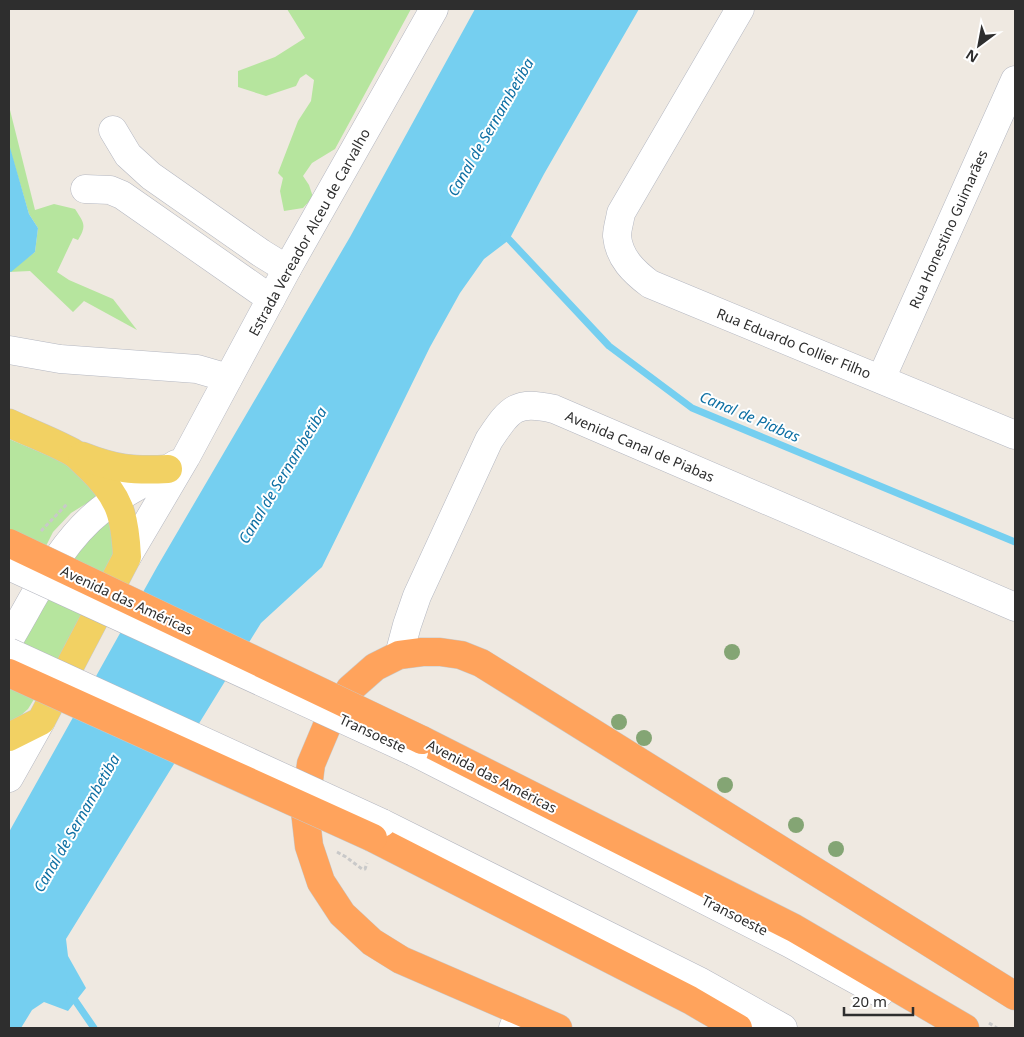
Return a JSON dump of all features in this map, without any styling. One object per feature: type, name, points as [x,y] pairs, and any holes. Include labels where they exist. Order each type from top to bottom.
[{"type":"highway","name":"Avenida das Américas","points":[[9,543],[418,746],[794,928],[965,1028]]},
{"type":"highway","points":[[558,1028],[516,1020],[401,960],[372,942],[342,914],[321,882],[309,846],[305,811],[311,764],[327,726],[350,689],[375,667],[399,655],[440,652],[461,656],[481,663],[1015,996]]},
{"type":"highway","points":[[9,672],[378,830],[738,1028]]},
{"type":"main road","points":[[9,423],[107,466],[140,471],[177,463]]},
{"type":"main road","points":[[74,453],[102,480],[116,499],[126,531],[127,557]]},
{"type":"main road","name":"Estrada Vereador Alceu de Carvalho","points":[[41,721],[127,557]]},
{"type":"main road","points":[[9,737],[41,721]]},
{"type":"street","name":"Estrada Vereador Alceu de Carvalho","points":[[127,557],[177,463],[228,378],[434,9]]},
{"type":"street","name":"Rua Eduardo Collier Filho","points":[[740,9],[621,213],[617,236],[624,259],[635,273],[650,284],[1015,435]]},
{"type":"street","name":"Rua Honestino Guimarães","points":[[881,378],[1014,85]]},
{"type":"street","points":[[113,130],[128,154],[151,176],[261,253],[288,269]]},
{"type":"street","points":[[85,189],[110,190],[122,195],[271,299]]},
{"type":"street","points":[[9,350],[60,359],[197,369],[228,378]]},
{"type":"street","name":"Avenida Canal de Piabas","points":[[399,655],[417,596],[489,440],[503,419],[517,407],[537,405],[554,409],[1015,607]]},
{"type":"street","points":[[9,640],[58,558],[80,529],[116,499],[177,463]]},
{"type":"street","name":"Transoeste","points":[[9,566],[418,746],[789,943],[943,1028]]},
{"type":"street","points":[[9,652],[378,830],[699,981],[782,1028]]},
{"type":"street","name":"Estrada Vereador Alceu de Carvalho","points":[[9,778],[41,721]]},
{"type":"path","points":[[40,532],[71,500]]},
{"type":"green space","points":[[287,9],[411,9],[335,149],[312,163],[303,176],[309,185],[313,197],[303,208],[284,211],[280,191],[283,178],[278,173],[298,121],[311,101],[314,80],[306,74],[300,78],[296,86],[266,96],[238,87],[238,71],[275,57],[305,38]]},
{"type":"green space","points":[[9,106],[35,210],[54,204],[75,209],[83,224],[81,235],[78,240],[73,238],[57,272],[69,280],[113,299],[137,330],[84,301],[73,312],[30,271],[9,272],[35,252],[38,228],[29,214],[9,146]]},
{"type":"green space","points":[[9,439],[68,464],[100,495],[71,513],[53,532],[43,552],[9,536]]},
{"type":"green space","points":[[110,515],[114,549],[113,566],[75,633],[28,709],[9,726],[9,657],[65,560]]},
{"type":"water","name":"Canal de Sernambetiba","points":[[475,9],[639,9],[544,174],[509,240],[484,259],[460,293],[430,347],[322,567],[261,623],[66,939],[68,956],[86,988],[68,1011],[44,1002],[32,1010],[21,1028],[9,1028],[9,832],[157,567],[350,237]]},
{"type":"water","points":[[9,144],[29,214],[38,228],[35,252],[11,272],[9,271]]},
{"type":"waterway","name":"Canal de Piabas","points":[[504,234],[609,346],[692,408],[1015,542]]},
{"type":"waterway","points":[[70,993],[94,1028]]}]
